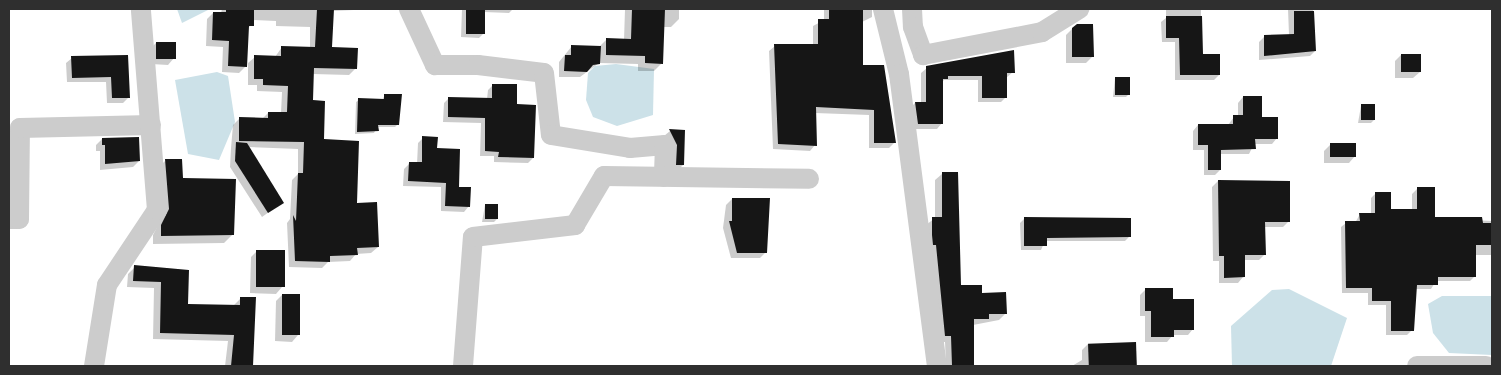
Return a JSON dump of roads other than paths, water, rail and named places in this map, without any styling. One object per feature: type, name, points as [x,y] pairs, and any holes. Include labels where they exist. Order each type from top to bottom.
[{"type":"street","points":[[94,366],[107,285],[157,210],[141,9]]},
{"type":"street","points":[[409,9],[435,65],[478,65],[544,73],[550,135],[630,148],[664,145],[664,177]]},
{"type":"street","points":[[883,9],[899,74],[937,366]]},
{"type":"street","points":[[912,9],[913,27],[923,55],[1042,32],[1079,9]]},
{"type":"street","points":[[9,219],[19,219],[20,128],[150,125]]},
{"type":"street","points":[[463,366],[473,237],[575,225],[604,176],[809,179]]},
{"type":"street","points":[[1417,366],[1486,366]]},
{"type":"water","points":[[177,9],[210,9],[182,23]]},
{"type":"water","points":[[616,64],[654,69],[653,115],[617,126],[593,117],[586,100],[588,73],[595,66]]},
{"type":"water","points":[[217,72],[228,76],[235,122],[219,160],[188,154],[175,80]]},
{"type":"water","points":[[1289,289],[1347,318],[1331,366],[1232,366],[1231,326],[1272,290]]},
{"type":"water","points":[[1442,296],[1492,296],[1492,355],[1449,353],[1433,333],[1428,304]]}]
